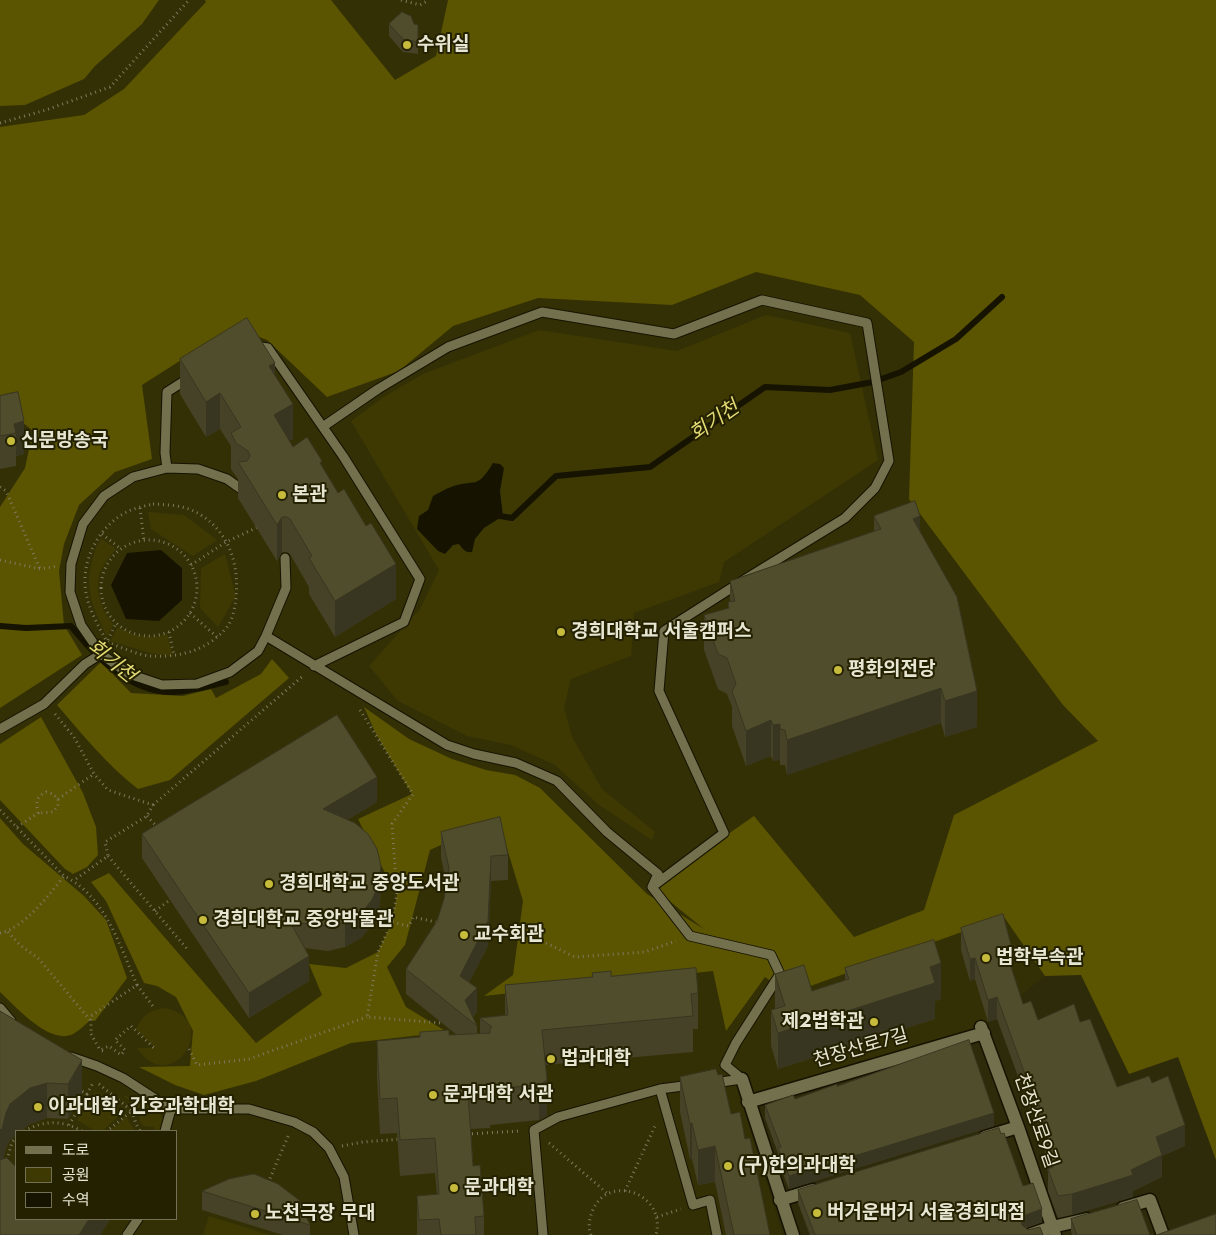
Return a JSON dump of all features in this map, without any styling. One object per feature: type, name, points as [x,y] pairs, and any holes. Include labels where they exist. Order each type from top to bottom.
[{"type":"street","name":"천장산로7길","points":[[748,1102],[982,1030]]},
{"type":"street","name":"천장산로9길","points":[[982,1030],[1054,1231]]},
{"type":"street","points":[[742,1079],[793,1235]]},
{"type":"street","points":[[971,1141],[1018,1127]]},
{"type":"street","points":[[780,1200],[828,1185]]},
{"type":"street","points":[[1029,1235],[1054,1231],[1150,1200],[1162,1235]]},
{"type":"lane","points":[[324,426],[378,389],[448,347],[542,312],[674,334],[762,300],[867,322],[889,461],[874,488],[845,518],[664,631],[659,691],[724,833],[652,887]]},
{"type":"lane","points":[[250,346],[268,348],[324,426],[420,579],[404,622],[314,666]]},
{"type":"lane","points":[[167,468],[165,453],[167,392],[200,371]]},
{"type":"lane","points":[[244,491],[227,479],[198,469],[167,468],[133,477],[104,496],[83,524],[71,564],[70,592],[81,625],[100,654],[129,674],[162,685],[197,684],[230,672],[258,651],[286,588],[284,558]]},
{"type":"lane","points":[[266,636],[447,745],[474,754],[516,762],[557,782],[607,832],[658,874],[652,887]]},
{"type":"lane","points":[[0,729],[44,704],[85,664],[100,654]]},
{"type":"lane","points":[[652,887],[690,936],[771,955],[780,974],[736,1042],[725,1065],[742,1079]]},
{"type":"lane","points":[[0,1008],[15,1026]]},
{"type":"lane","points":[[63,1054],[123,1078],[171,1109],[250,1109],[294,1122],[313,1132],[330,1148],[344,1177],[354,1235]]},
{"type":"lane","points":[[543,1235],[534,1130],[558,1117],[660,1089],[742,1079]]},
{"type":"lane","points":[[660,1089],[693,1205],[710,1200],[717,1235]]},
{"type":"lane","points":[[165,1130],[171,1109]]},
{"type":"lane","points":[[127,1235],[137,1220]]},
{"type":"path","points":[[0,123],[46,110],[110,87],[189,0]]},
{"type":"path","points":[[401,0],[420,5],[429,0]]},
{"type":"path","points":[[0,487],[6,491],[40,569]]},
{"type":"path","points":[[153,504],[177,505],[200,514],[219,530],[232,552],[238,574],[234,609],[228,625],[217,637],[196,651],[174,656],[149,656],[107,642],[94,616],[86,592],[86,567],[94,544],[109,524],[129,511],[140,508],[153,504]]},
{"type":"path","points":[[140,508],[144,540]]},
{"type":"path","points":[[191,565],[226,542],[261,525]]},
{"type":"path","points":[[102,534],[121,549]]},
{"type":"path","points":[[144,540],[167,543],[181,552],[191,565],[196,581],[196,598],[190,613],[169,632],[155,636],[141,636],[128,631],[116,623],[106,610],[101,594],[102,578],[108,562],[121,549],[134,542],[144,540]]},
{"type":"path","points":[[0,560],[40,569],[71,564]]},
{"type":"path","points":[[190,613],[217,637]]},
{"type":"path","points":[[107,642],[116,623]]},
{"type":"path","points":[[169,632],[174,656]]},
{"type":"path","points":[[188,950],[108,856],[105,842],[147,816],[152,805],[314,666]]},
{"type":"path","points":[[358,707],[413,794],[392,824],[397,894],[392,922],[378,952],[367,1017]]},
{"type":"path","points":[[62,721],[74,737],[94,774],[108,790],[152,805]]},
{"type":"path","points":[[58,799],[94,774]]},
{"type":"path","points":[[17,827],[38,813],[54,812],[58,806],[58,799],[53,794],[46,792],[39,796],[36,803],[38,813]]},
{"type":"path","points":[[0,810],[64,876],[73,881],[98,905],[113,930],[137,985],[155,1009]]},
{"type":"path","points":[[147,816],[156,824],[159,830]]},
{"type":"path","points":[[73,881],[108,856]]},
{"type":"path","points":[[0,933],[8,932],[42,904],[64,876]]},
{"type":"path","points":[[155,911],[170,900]]},
{"type":"path","points":[[379,918],[409,926],[413,917],[444,924]]},
{"type":"path","points":[[519,930],[576,957],[645,952],[690,936]]},
{"type":"path","points":[[8,932],[20,945],[39,959],[90,1020],[91,1034],[100,1050],[107,1054]]},
{"type":"path","points":[[91,1034],[91,1016],[137,985]]},
{"type":"path","points":[[189,1049],[197,1065],[250,1060],[367,1017],[442,1023]]},
{"type":"path","points":[[100,1050],[109,1046],[121,1055],[125,1050],[115,1040],[131,1026],[155,1049]]},
{"type":"path","points":[[69,1125],[94,1080],[132,1111],[139,1130]]},
{"type":"path","points":[[71,1085],[87,1094]]},
{"type":"path","points":[[625,1191],[664,1106]]},
{"type":"path","points":[[108,1130],[132,1111]]},
{"type":"path","points":[[26,1130],[36,1125],[52,1122],[69,1125],[80,1130]]},
{"type":"path","points":[[264,1191],[294,1122]]},
{"type":"path","points":[[465,1135],[534,1130],[608,1194]]},
{"type":"path","points":[[6,1164],[12,1142],[15,1139]]},
{"type":"path","points":[[363,1142],[407,1139]]},
{"type":"path","points":[[591,1235],[589,1220],[599,1201],[608,1194],[625,1191],[636,1193],[645,1198],[652,1207],[657,1217],[658,1228],[656,1235]]},
{"type":"path","points":[[657,1217],[693,1205]]},
{"type":"shaded area","name":"경희대학교 서울캠퍼스","points":[[0,0],[1216,0],[1099,741],[1037,818],[1045,976],[981,1027],[740,1097],[783,1235],[0,1235]]},
{"type":"shaded area","points":[[0,0],[159,0],[142,24],[95,66],[84,79],[25,105],[0,106]]},
{"type":"shaded area","points":[[205,0],[331,0],[395,80],[436,56],[448,0],[1216,0],[1216,1160],[1178,1057],[1129,1074],[1081,975],[1045,976],[1004,917],[788,994],[765,977],[726,1031],[713,971],[484,996],[513,975],[523,901],[498,819],[430,850],[405,945],[387,967],[406,1007],[447,1032],[351,1043],[256,1081],[204,1095],[175,1085],[139,1067],[190,1066],[193,1031],[176,997],[157,986],[144,983],[106,901],[91,882],[109,873],[256,1043],[322,995],[309,964],[346,968],[378,952],[392,922],[397,895],[358,819],[412,794],[376,734],[364,707],[409,739],[452,759],[486,770],[515,775],[540,788],[647,894],[704,929],[652,887],[754,816],[854,937],[924,910],[954,815],[1098,741],[1063,705],[909,499],[914,342],[860,295],[756,272],[672,305],[538,298],[453,326],[399,371],[327,397],[267,340],[233,327],[142,385],[152,459],[115,472],[79,505],[64,544],[59,571],[64,625],[82,655],[0,708],[0,507],[25,468],[33,431],[0,404],[0,127],[84,115],[124,89],[206,2]]},
{"type":"shaded area","points":[[272,659],[289,678],[170,780],[138,789],[106,760],[57,705],[101,662],[131,693],[183,696],[211,689],[216,698],[261,674]]},
{"type":"shaded area","points":[[41,717],[83,793],[96,827],[98,855],[87,867],[73,874],[65,869],[0,800],[0,744]]},
{"type":"shaded area","points":[[0,818],[23,844],[84,896],[106,920],[127,978],[95,1021],[90,1020],[71,1035],[52,1034],[43,1029],[23,1014],[0,992]]},
{"type":"green space","points":[[766,315],[850,333],[878,460],[724,562],[719,582],[634,613],[631,656],[571,679],[564,707],[572,737],[602,789],[655,832],[652,840],[599,805],[555,765],[511,745],[467,736],[398,701],[369,666],[420,609],[439,570],[351,421],[385,396],[423,374],[539,330],[677,351]]},
{"type":"green space","points":[[148,512],[184,515],[217,540],[193,556],[151,529]]},
{"type":"green space","points":[[102,539],[116,549],[100,572],[98,588],[104,611],[113,624],[107,637],[92,600],[89,582],[94,555]]},
{"type":"green space","points":[[225,554],[236,596],[218,627],[200,608],[201,568]]},
{"type":"green space","points":[[118,627],[130,633],[148,637],[167,634],[173,656],[154,654],[110,641]]},
{"type":"green space","points":[[164,1008],[182,1015],[190,1026],[191,1039],[186,1051],[177,1061],[164,1065],[151,1062],[137,1048],[155,1048],[136,1029],[147,1014]]},
{"type":"green space","points":[[95,1092],[110,1100],[122,1113],[103,1130],[93,1130],[77,1120]]},
{"type":"green space","points":[[122,1095],[144,1102],[157,1110],[161,1115],[163,1130],[155,1130],[154,1127],[143,1126],[140,1122],[139,1112],[142,1109]]},
{"type":"green space","points":[[126,1117],[134,1130],[111,1130]]},
{"type":"green space","points":[[209,1216],[270,1235],[203,1235]]},
{"type":"water","points":[[493,463],[500,464],[504,468],[500,491],[503,516],[484,528],[475,539],[472,552],[466,551],[459,544],[453,545],[445,554],[438,551],[417,529],[419,516],[428,510],[433,496],[451,487],[479,481]]},
{"type":"water","points":[[161,550],[182,568],[182,600],[159,621],[126,619],[111,585],[127,553]]},
{"type":"building","points":[[402,12],[411,16],[414,24],[418,25],[418,42],[403,39],[389,24]]},
{"type":"building","name":"본관","points":[[247,318],[275,363],[269,366],[293,404],[274,415],[293,447],[307,437],[338,493],[344,489],[366,526],[371,523],[396,564],[335,601],[309,558],[312,556],[290,519],[282,517],[277,525],[238,462],[247,461],[250,456],[248,451],[236,443],[231,433],[241,427],[220,393],[206,402],[180,359]]},
{"type":"building","points":[[18,392],[24,421],[14,424],[16,433],[0,436],[0,396]]},
{"type":"building","name":"평화의전당","points":[[915,501],[920,516],[913,519],[957,597],[977,691],[945,701],[941,688],[787,740],[785,730],[780,729],[780,724],[773,725],[771,720],[746,731],[732,691],[736,684],[727,658],[718,654],[704,615],[729,608],[728,602],[735,601],[730,581],[881,529],[874,516]]},
{"type":"building","name":"경희대학교 중앙도서관","points":[[337,715],[377,777],[323,809],[355,823],[368,834],[377,849],[381,866],[379,884],[372,900],[361,913],[345,922],[328,926],[290,922],[309,956],[249,993],[142,834]]},
{"type":"building","name":"교수회관","points":[[500,817],[508,855],[491,856],[488,921],[460,976],[477,988],[465,1000],[477,1026],[406,969],[437,921],[444,899],[449,868],[441,832]]},
{"type":"building","points":[[1003,914],[1011,945],[1005,948],[1023,1004],[1031,1001],[1038,1020],[1074,1004],[1080,1022],[1090,1019],[1117,1087],[1149,1076],[1152,1083],[1168,1076],[1185,1125],[1156,1137],[1162,1155],[1131,1170],[1133,1175],[1072,1194],[1058,1196],[1048,1169],[1053,1167],[1045,1137],[1051,1135],[1032,1087],[1030,1088],[997,997],[988,1000],[975,958],[970,959],[961,928]]},
{"type":"building","points":[[934,940],[941,963],[930,967],[935,983],[778,1033],[771,1010],[785,1006],[775,974],[804,965],[812,991],[849,979],[845,968]]},
{"type":"building","points":[[696,968],[698,993],[691,994],[693,1016],[542,1030],[547,1080],[539,1085],[490,1089],[490,1092],[468,1094],[473,1166],[480,1165],[484,1216],[475,1217],[476,1235],[441,1235],[439,1219],[419,1220],[417,1196],[439,1194],[435,1138],[400,1140],[397,1098],[380,1099],[377,1041],[420,1037],[420,1032],[449,1030],[449,1035],[490,1033],[490,1028],[492,1027],[480,1018],[508,1015],[505,985],[593,977],[592,973],[611,971],[611,976]]},
{"type":"building","points":[[0,1011],[82,1060],[68,1084],[47,1083],[30,1088],[10,1104],[2,1129],[0,1130]]},
{"type":"building","points":[[969,1040],[994,1113],[789,1176],[778,1148],[781,1147],[765,1105],[793,1095],[795,1099],[837,1084],[837,1086]]},
{"type":"building","points":[[716,1069],[718,1075],[722,1074],[731,1114],[740,1112],[745,1139],[750,1138],[770,1235],[734,1235],[715,1146],[698,1150],[692,1123],[690,1124],[680,1077]]},
{"type":"building","points":[[999,1128],[1001,1134],[1004,1133],[1023,1186],[1033,1183],[1042,1209],[1023,1216],[1022,1225],[1028,1230],[1040,1227],[1043,1235],[815,1235],[798,1190]]},
{"type":"building","points":[[7,1158],[15,1166],[15,1220],[88,1220],[79,1235],[0,1235],[0,1160]]},
{"type":"building","points":[[254,1174],[278,1184],[299,1200],[310,1225],[202,1191],[229,1179]]},
{"type":"building","points":[[1137,1200],[1150,1235],[1077,1235],[1071,1219]]},
{"type":"building","points":[[1216,1214],[1216,1235],[1157,1235]]},
{"type":"waterway","name":"회기천","points":[[494,515],[512,518],[556,476],[650,467],[765,387],[830,390],[873,382],[901,372],[956,339],[1002,297]]},
{"type":"waterway","name":"회기천","points":[[0,626],[26,628],[71,626],[91,650],[115,671],[129,680],[158,691],[174,692],[226,682]]},
{"type":"place","name":"수위실","points":[[407,45]]},
{"type":"place","name":"신문방송국","points":[[11,441]]},
{"type":"place","name":"본관","points":[[282,495]]},
{"type":"place","name":"경희대학교 서울캠퍼스","points":[[561,632]]},
{"type":"place","name":"평화의전당","points":[[838,670]]},
{"type":"place","name":"경희대학교 중앙도서관","points":[[269,884]]},
{"type":"place","name":"경희대학교 중앙박물관","points":[[203,920]]},
{"type":"place","name":"교수회관","points":[[464,935]]},
{"type":"place","name":"법학부속관","points":[[986,958]]},
{"type":"place","name":"제2법학관","points":[[874,1022]]},
{"type":"place","name":"법과대학","points":[[551,1059]]},
{"type":"place","name":"문과대학 서관","points":[[433,1095]]},
{"type":"place","name":"이과대학, 간호과학대학","points":[[38,1107]]},
{"type":"place","name":"(구)한의과대학","points":[[728,1166]]},
{"type":"place","name":"문과대학","points":[[454,1188]]},
{"type":"place","name":"버거운버거 서울경희대점","points":[[817,1213]]},
{"type":"place","name":"노천극장 무대","points":[[255,1214]]}]
